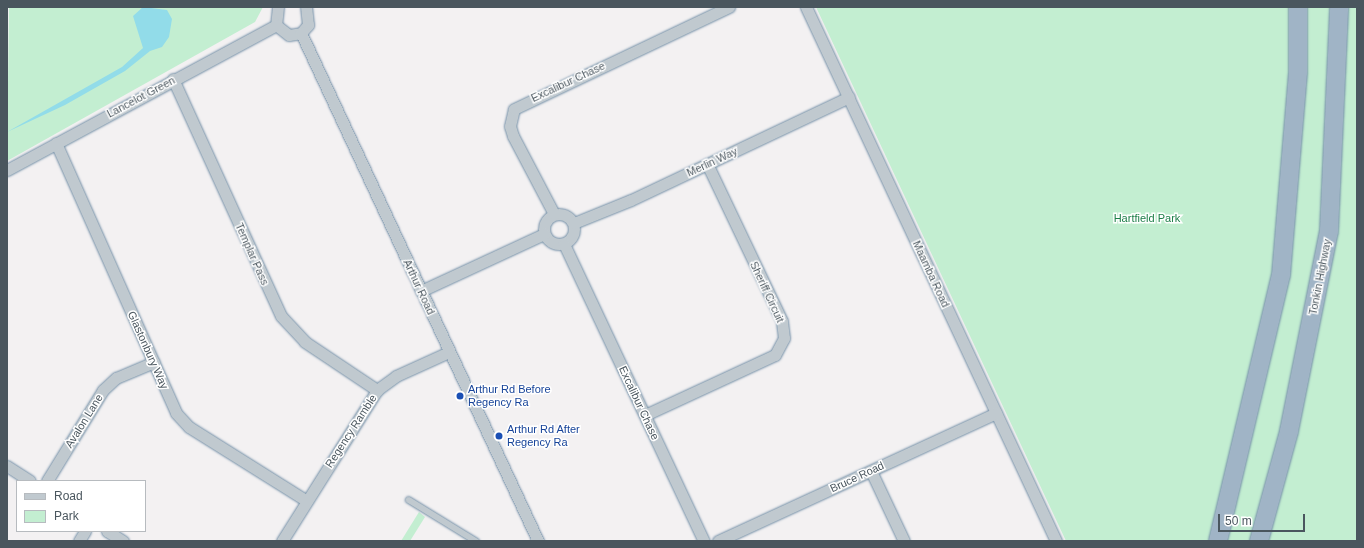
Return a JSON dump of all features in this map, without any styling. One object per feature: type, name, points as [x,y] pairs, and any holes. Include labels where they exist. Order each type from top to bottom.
[{"type":"highway","points":[[1218,541],[1281,275],[1298,72],[1298,7]]},
{"type":"highway","name":"Tonkin Highway","points":[[1259,541],[1289,431],[1329,231],[1339,7]]},
{"type":"street","points":[[278,7],[276,25],[289,35],[301,33],[308,25],[310,8]]},
{"type":"street","name":"Excalibur Chase","points":[[554,214],[513,136],[510,126],[514,110],[729,7]]},
{"type":"street","name":"Maamba Road","points":[[806,7],[1056,541]]},
{"type":"street","name":"Lancelot Green","points":[[7,170],[173,79],[276,25]]},
{"type":"street","name":"Arthur Road","points":[[301,33],[538,541]]},
{"type":"street","name":"Templar Pass","points":[[173,79],[280,316],[304,342],[378,390]]},
{"type":"street","name":"Merlin Way","points":[[574,223],[707,164],[849,97]]},
{"type":"street","name":"Glastonbury Way","points":[[56,143],[176,413],[189,427],[307,501]]},
{"type":"street","name":"Sheriff Circuit","points":[[645,415],[775,355],[784,338],[782,321],[707,164]]},
{"type":"street","points":[[554,214],[566,214],[574,223],[573,235],[564,244],[552,243],[544,234],[545,222],[554,214]]},
{"type":"street","points":[[421,291],[544,234]]},
{"type":"street","name":"Excalibur Chase","points":[[564,244],[704,541]]},
{"type":"street","name":"Regency Ramble","points":[[282,541],[378,390],[396,376],[449,352]]},
{"type":"street","name":"Avalon Lane","points":[[48,480],[103,390],[116,378],[154,362]]},
{"type":"street","name":"Bruce Road","points":[[718,541],[996,413]]},
{"type":"street","points":[[7,466],[28,480]]},
{"type":"street","points":[[871,471],[904,541]]},
{"type":"street","points":[[79,541],[84,532]]},
{"type":"street","points":[[109,532],[124,541]]},
{"type":"lane","points":[[409,500],[476,541]]},
{"type":"green space","points":[[9,7],[263,7],[255,22],[7,161]]},
{"type":"green space","name":"Hartfield Park","points":[[816,7],[1357,7],[1357,541],[1066,541]]},
{"type":"green space","points":[[419,512],[425,517],[410,541],[401,541]]},
{"type":"water","points":[[143,7],[167,10],[172,19],[169,37],[162,47],[150,51],[125,71],[65,105],[7,132],[122,67],[143,48],[133,16]]},
{"type":"place","name":"Arthur Rd Before Regency Ra","points":[[460,396]]},
{"type":"place","name":"Arthur Rd After Regency Ra","points":[[499,436]]}]
